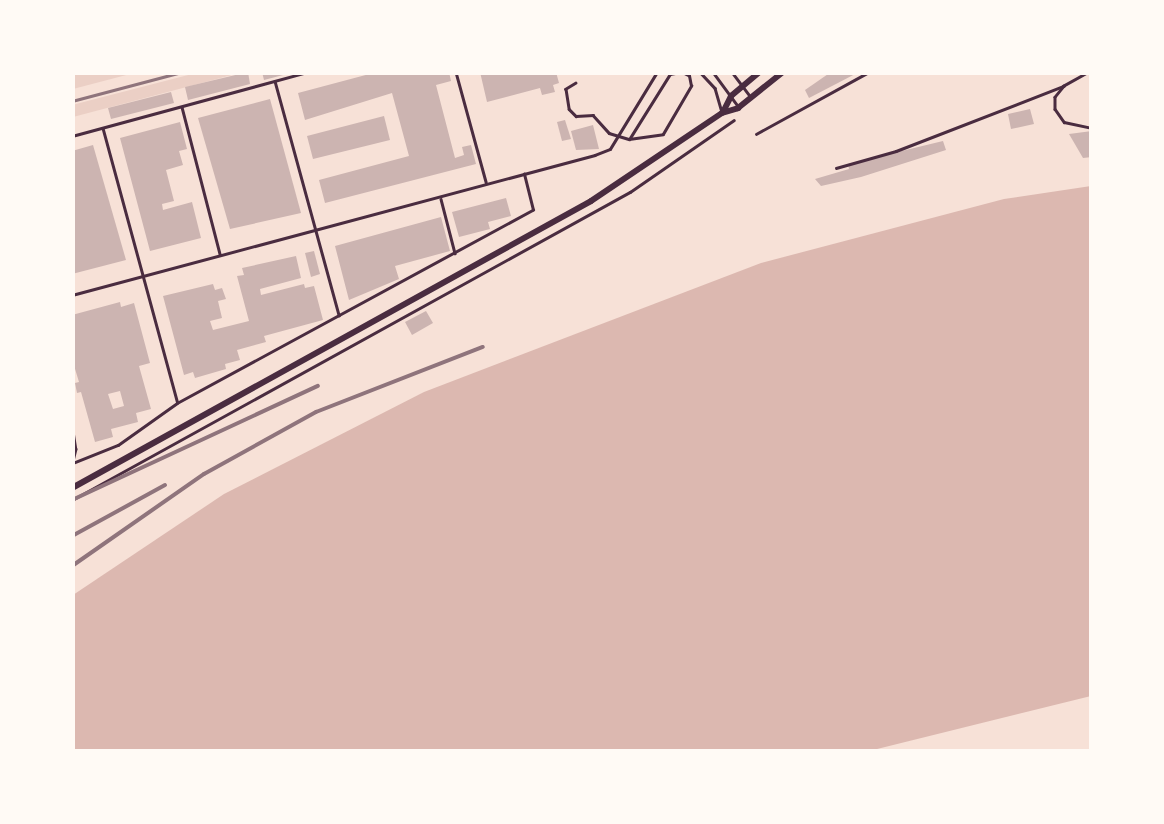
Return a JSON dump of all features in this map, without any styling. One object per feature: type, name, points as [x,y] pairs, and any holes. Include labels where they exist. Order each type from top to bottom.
[{"type":"main road","points":[[722,113],[732,96],[760,72]]},
{"type":"main road","points":[[72,488],[591,201],[722,113],[740,110],[783,72]]},
{"type":"lane","points":[[72,136],[307,72]]},
{"type":"lane","points":[[456,72],[486,184]]},
{"type":"lane","points":[[72,295],[610,149],[657,72]]},
{"type":"lane","points":[[576,83],[566,89],[569,109],[576,116],[593,116],[617,137],[629,139],[662,134],[693,80],[680,72],[670,74],[629,139]]},
{"type":"lane","points":[[700,72],[714,88],[722,113]]},
{"type":"lane","points":[[713,72],[740,110]]},
{"type":"lane","points":[[732,72],[752,98]]},
{"type":"lane","points":[[756,134],[870,72]]},
{"type":"lane","points":[[836,168],[896,151],[1064,86],[1090,72]]},
{"type":"lane","points":[[275,81],[340,316]]},
{"type":"lane","points":[[1064,86],[1056,97],[1056,109],[1064,122],[1092,128]]},
{"type":"lane","points":[[181,106],[221,256]]},
{"type":"lane","points":[[102,128],[177,403]]},
{"type":"lane","points":[[72,425],[73,464],[118,445],[177,403],[532,210],[524,174]]},
{"type":"lane","points":[[440,198],[456,253]]},
{"type":"path","points":[[72,500],[630,192],[740,110]]},
{"type":"shaded area","points":[[134,73],[73,89],[73,75]]},
{"type":"shaded area","points":[[196,73],[232,75],[73,117],[72,105]]},
{"type":"shaded area","points":[[1091,186],[1091,696],[869,751],[73,751],[73,595],[224,494],[424,392],[761,263],[1004,199]]},
{"type":"building","points":[[248,72],[250,84],[188,100],[185,87]]},
{"type":"building","points":[[262,72],[287,72],[287,74],[264,80]]},
{"type":"building","points":[[377,72],[449,72],[451,81],[436,85],[455,158],[464,155],[462,147],[471,145],[476,164],[325,203],[319,180],[409,156],[392,93],[305,120],[298,93]]},
{"type":"building","points":[[480,72],[556,72],[559,83],[553,85],[555,92],[542,95],[540,88],[487,102]]},
{"type":"building","points":[[831,72],[859,72],[809,98],[805,90]]},
{"type":"building","points":[[171,92],[174,103],[111,119],[108,108]]},
{"type":"building","points":[[270,99],[301,213],[230,229],[198,118]]},
{"type":"building","points":[[1030,109],[1034,124],[1011,129],[1008,114]]},
{"type":"building","points":[[384,116],[390,140],[313,159],[307,136]]},
{"type":"building","points":[[565,120],[571,139],[562,141],[557,122]]},
{"type":"building","points":[[180,122],[187,149],[179,151],[183,165],[166,170],[174,201],[162,204],[163,210],[192,202],[201,238],[150,251],[120,138]]},
{"type":"building","points":[[593,125],[599,149],[576,150],[571,131]]},
{"type":"building","points":[[1092,131],[1092,157],[1083,158],[1069,134]]},
{"type":"building","points":[[943,141],[946,150],[861,177],[821,186],[815,179],[849,169],[848,164]]},
{"type":"building","points":[[93,145],[126,260],[72,274],[72,151]]},
{"type":"building","points":[[506,198],[511,216],[488,222],[490,229],[459,237],[452,212]]},
{"type":"building","points":[[441,217],[450,251],[395,266],[399,279],[349,300],[335,246]]},
{"type":"building","points":[[314,251],[320,274],[311,277],[305,253]]},
{"type":"building","points":[[296,256],[301,278],[260,289],[261,295],[304,284],[305,288],[314,286],[323,320],[264,336],[266,342],[237,350],[240,360],[225,364],[226,369],[195,378],[193,372],[184,375],[163,296],[213,284],[215,290],[222,288],[226,299],[218,301],[222,318],[210,321],[213,330],[249,321],[237,276],[244,275],[242,268]]},
{"type":"building","points":[[120,302],[121,307],[134,303],[150,363],[139,366],[151,409],[136,413],[138,422],[111,429],[113,437],[95,442],[75,383],[79,382],[72,359],[72,315]],"holes":[[[120,391],[124,406],[113,409],[108,394]]]},
{"type":"building","points":[[426,311],[433,323],[412,335],[405,322]]},
{"type":"tram line","points":[[72,101],[182,72]]},
{"type":"railway","points":[[72,566],[204,474],[316,412],[483,347]]},
{"type":"railway","points":[[72,500],[318,386]]},
{"type":"railway","points":[[72,536],[165,485]]}]
